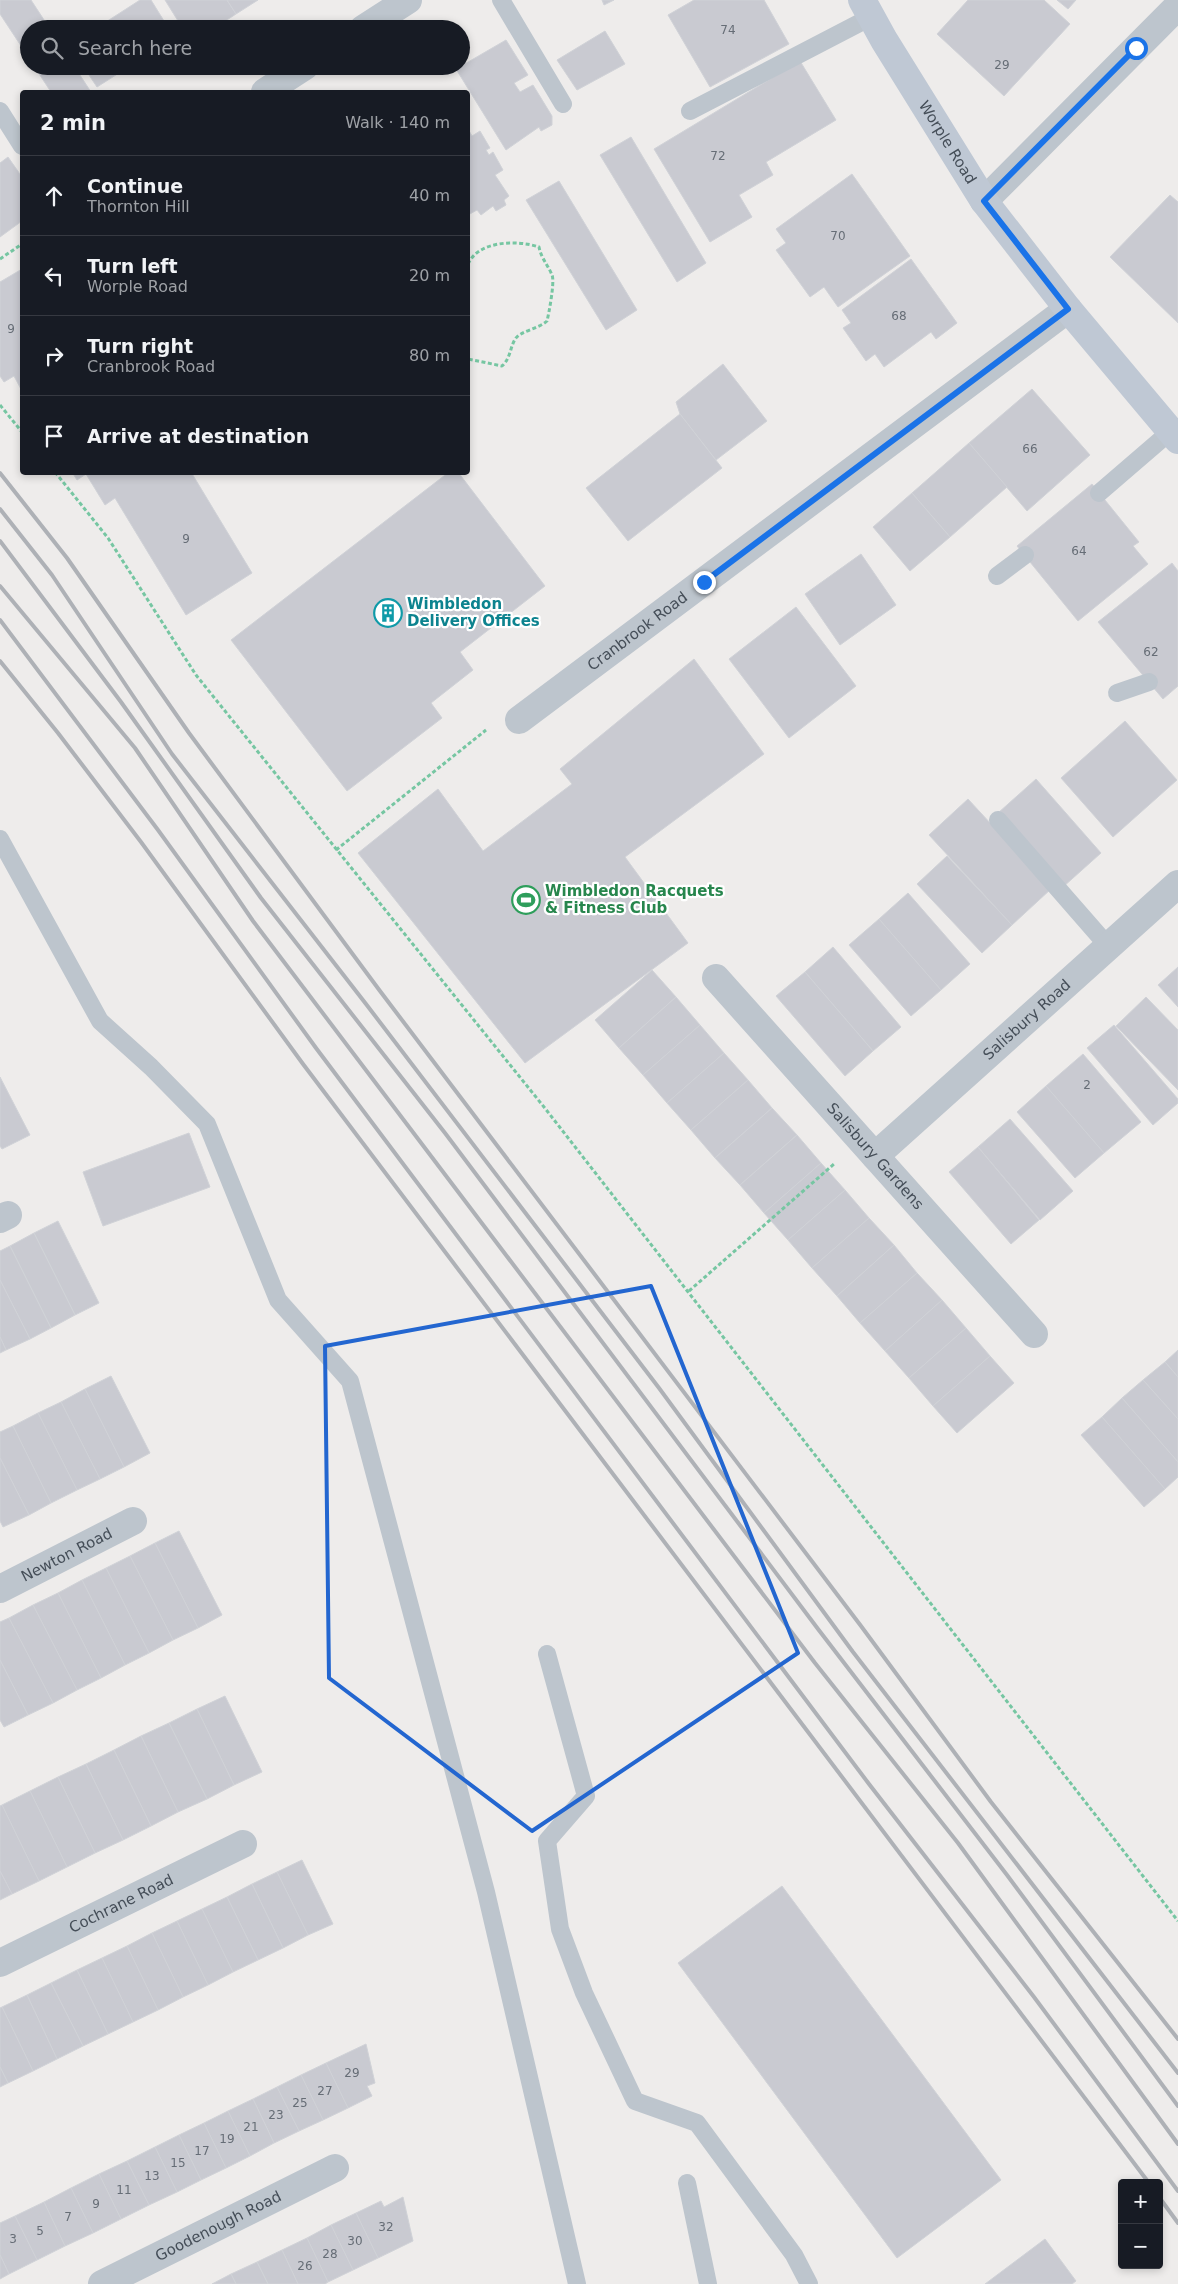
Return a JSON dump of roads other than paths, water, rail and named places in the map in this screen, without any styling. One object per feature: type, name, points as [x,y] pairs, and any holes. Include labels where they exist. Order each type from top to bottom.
[{"type":"main road","name":"Worple Road","points":[[867,9],[984,201],[1068,309],[1174,436]]},
{"type":"street","points":[[377,20],[408,0]]},
{"type":"street","points":[[984,201],[1178,6]]},
{"type":"street","points":[[268,90],[291,75]]},
{"type":"street","name":"Cranbrook Road","points":[[519,720],[1068,309]]},
{"type":"street","name":"Salisbury Road","points":[[868,1148],[1108,946],[1178,884]]},
{"type":"street","name":"Salisbury Gardens","points":[[716,978],[1034,1334]]},
{"type":"street","name":"Newton Road","points":[[0,1589],[133,1521]]},
{"type":"street","name":"Cochrane Road","points":[[0,1963],[243,1844]]},
{"type":"street","name":"Goodenough Road","points":[[102,2284],[335,2168]]},
{"type":"lane","points":[[501,0],[563,104]]},
{"type":"lane","points":[[690,111],[867,9]]},
{"type":"lane","points":[[0,111],[20,143]]},
{"type":"lane","points":[[1099,493],[1174,436]]},
{"type":"lane","points":[[997,576],[1025,555]]},
{"type":"lane","points":[[1117,693],[1149,682]]},
{"type":"lane","points":[[998,820],[1108,946]]},
{"type":"lane","points":[[0,839],[100,1021],[152,1066],[207,1124],[278,1300],[350,1380],[486,1892],[577,2284]]},
{"type":"lane","points":[[547,1654],[586,1796],[547,1840],[560,1929],[584,1994],[635,2102],[697,2123],[794,2255],[809,2284]]},
{"type":"lane","points":[[687,2183],[708,2284]]},
{"type":"railway","points":[[0,473],[67,558],[189,733],[380,991],[861,1626],[991,1802],[1178,2039]]},
{"type":"railway","points":[[0,509],[52,575],[172,754],[366,1004],[659,1388],[853,1652],[1178,2073]]},
{"type":"railway","points":[[0,541],[121,702],[261,898],[445,1133],[818,1629],[1007,1875],[1178,2106]]},
{"type":"railway","points":[[0,586],[135,748],[253,921],[815,1663],[958,1843],[1178,2144]]},
{"type":"railway","points":[[0,620],[158,830],[316,1048],[869,1784],[1034,1997],[1178,2191]]},
{"type":"railway","points":[[0,661],[58,733],[141,842],[303,1064],[1146,2179]]},
{"type":"railway","points":[[1163,2202],[1178,2223]]},
{"type":"place","name":"Wimbledon Delivery Offices","points":[[388,613]]},
{"type":"place","name":"Wimbledon Racquets & Fitness Club","points":[[526,900]]}]
